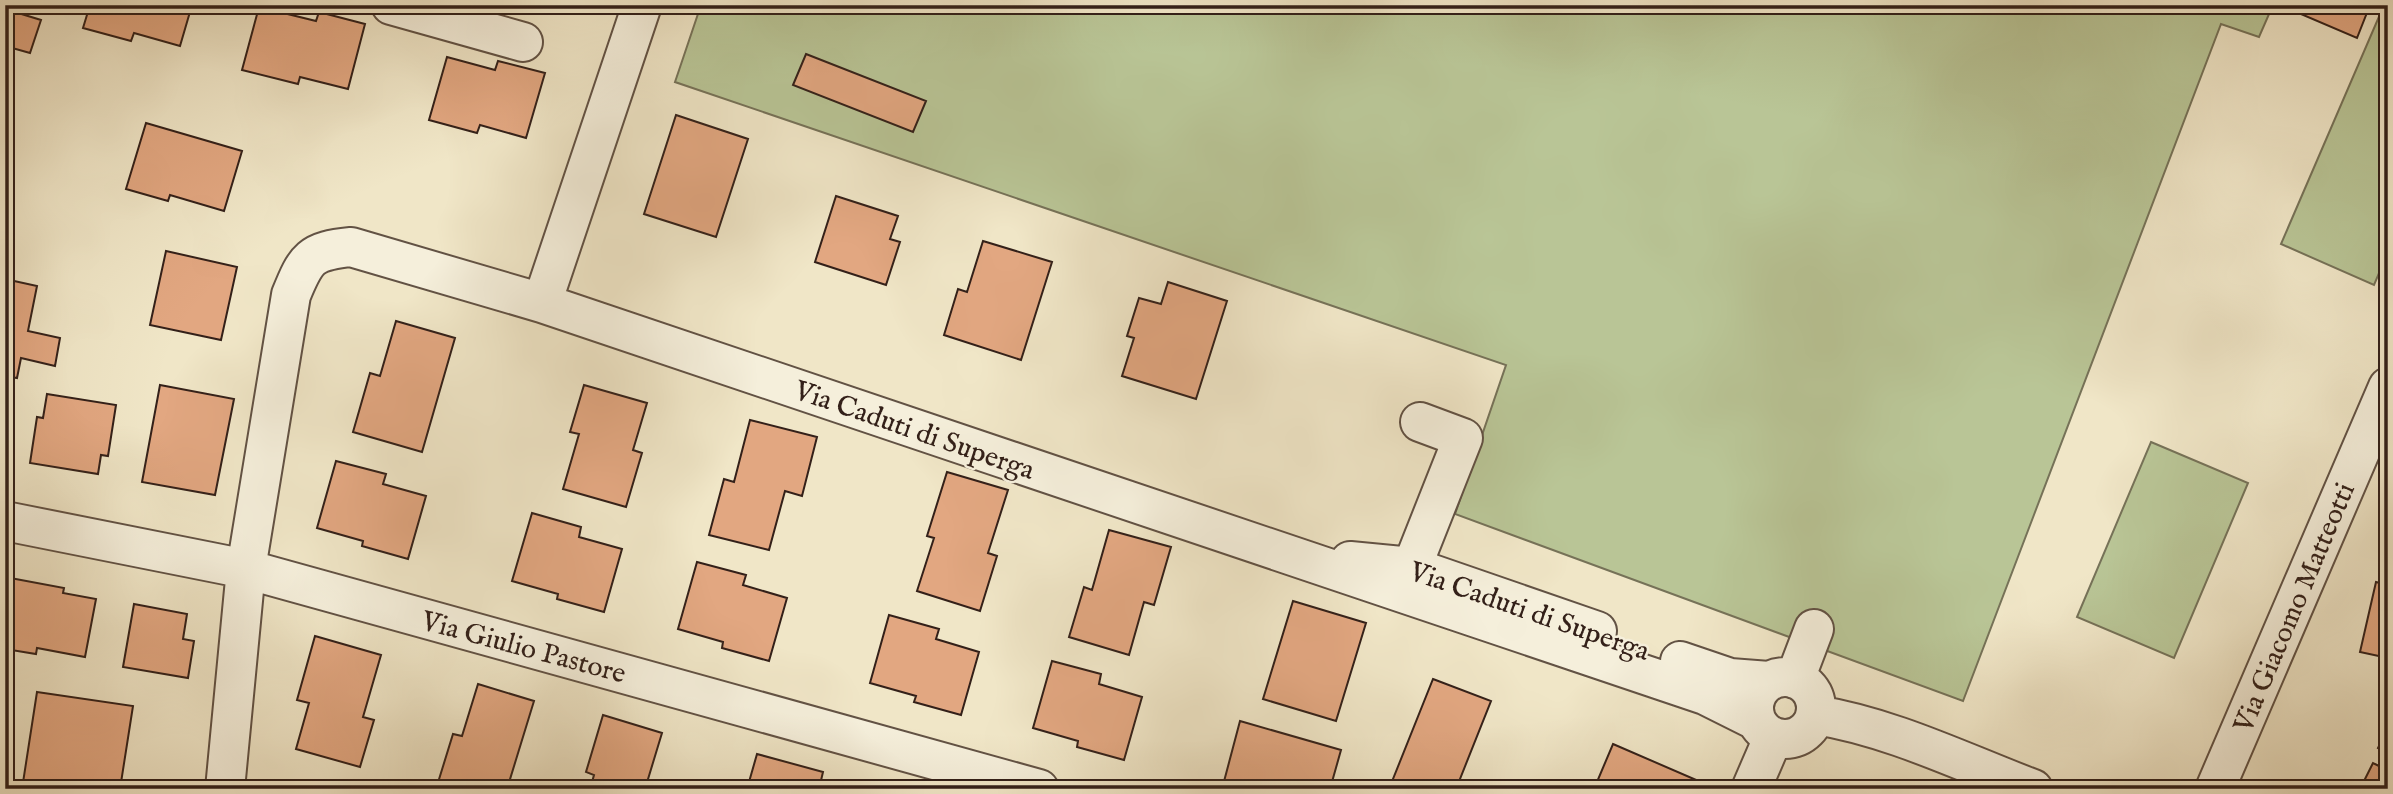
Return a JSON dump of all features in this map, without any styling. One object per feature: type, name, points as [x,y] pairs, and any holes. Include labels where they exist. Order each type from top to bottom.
[{"type":"street","points":[[391,5],[523,42]]},
{"type":"street","points":[[542,303],[642,5]]},
{"type":"street","name":"Via Caduti di Superga","points":[[246,569],[291,295],[300,273],[312,255],[330,249],[351,247],[542,303],[1289,555],[1407,580],[1730,678],[1782,680]]},
{"type":"street","name":"Via Giacomo Matteotti","points":[[2215,789],[2388,387]]},
{"type":"street","points":[[1407,580],[1463,438],[1420,422]]},
{"type":"street","name":"Via Giulio Pastore","points":[[5,521],[246,569],[1027,787]]},
{"type":"street","points":[[225,789],[246,569]]},
{"type":"street","name":"Via Caduti di Superga","points":[[1407,580],[1705,695],[1764,729]]},
{"type":"street","points":[[1782,680],[1814,629]]},
{"type":"street","points":[[1751,789],[1764,729],[1754,702],[1762,687],[1782,680],[1807,686],[1813,694],[1816,715],[1800,736],[1791,739],[1764,729]]},
{"type":"street","points":[[1816,715],[1877,729],[2033,789]]},
{"type":"green space","points":[[701,5],[2273,5],[2259,37],[2221,24],[1963,701],[1455,514],[1506,365],[675,82]]},
{"type":"green space","points":[[2384,5],[2388,5],[2388,252],[2374,285],[2281,244]]},
{"type":"green space","points":[[2151,442],[2248,483],[2174,658],[2077,617]]},
{"type":"building","points":[[90,5],[192,5],[180,46],[134,33],[131,41],[83,28]]},
{"type":"building","points":[[2280,5],[2370,5],[2357,38]]},
{"type":"building","points":[[259,7],[316,21],[319,12],[365,24],[348,89],[300,77],[298,84],[242,70]]},
{"type":"building","points":[[5,9],[41,20],[30,53],[5,46]]},
{"type":"building","points":[[806,54],[926,101],[913,132],[793,85]]},
{"type":"building","points":[[447,57],[495,70],[498,61],[545,73],[526,138],[480,125],[477,133],[429,120]]},
{"type":"building","points":[[676,115],[748,139],[716,237],[644,214]]},
{"type":"building","points":[[146,123],[242,151],[224,211],[170,195],[168,201],[126,189]]},
{"type":"building","points":[[836,196],[898,216],[890,239],[900,242],[886,285],[815,262]]},
{"type":"building","points":[[983,241],[1052,262],[1021,360],[944,335],[958,289],[967,292]]},
{"type":"building","points":[[166,251],[237,267],[221,340],[150,325]]},
{"type":"building","points":[[5,279],[37,286],[28,331],[60,338],[55,366],[21,358],[17,378],[5,376]]},
{"type":"building","points":[[1168,282],[1227,301],[1196,399],[1122,376],[1134,338],[1127,336],[1139,298],[1161,304]]},
{"type":"building","points":[[396,321],[455,338],[422,452],[353,432],[370,373],[380,376]]},
{"type":"building","points":[[160,385],[234,399],[215,495],[142,482]]},
{"type":"building","points":[[584,385],[647,403],[633,450],[642,453],[626,507],[563,489],[579,434],[570,432]]},
{"type":"building","points":[[47,394],[116,405],[108,456],[101,455],[98,474],[30,463],[37,417],[43,418]]},
{"type":"building","points":[[750,420],[817,437],[802,496],[785,491],[769,550],[709,535],[724,479],[734,482]]},
{"type":"building","points":[[336,461],[386,474],[383,484],[426,496],[408,559],[362,546],[363,541],[317,528]]},
{"type":"building","points":[[947,472],[1008,490],[988,553],[997,556],[980,611],[917,591],[934,538],[927,536]]},
{"type":"building","points":[[532,513],[581,527],[579,537],[622,549],[604,612],[557,599],[558,594],[512,581]]},
{"type":"building","points":[[1109,530],[1171,547],[1154,605],[1144,602],[1129,655],[1069,637],[1084,587],[1092,590]]},
{"type":"building","points":[[697,562],[746,575],[743,585],[787,598],[769,661],[722,648],[723,642],[678,629]]},
{"type":"building","points":[[5,577],[64,588],[63,593],[96,599],[85,657],[37,648],[36,654],[5,649]]},
{"type":"building","points":[[2376,582],[2388,585],[2388,658],[2360,652]]},
{"type":"building","points":[[1293,601],[1366,623],[1336,721],[1263,699]]},
{"type":"building","points":[[134,604],[187,614],[183,639],[194,641],[188,678],[123,667]]},
{"type":"building","points":[[889,615],[939,629],[936,639],[979,652],[961,715],[914,702],[916,696],[870,683]]},
{"type":"building","points":[[315,636],[381,655],[363,717],[374,720],[360,767],[296,749],[309,703],[297,700]]},
{"type":"building","points":[[1052,661],[1101,674],[1099,684],[1142,697],[1124,760],[1077,747],[1078,741],[1033,728]]},
{"type":"building","points":[[1433,679],[1491,701],[1456,789],[1389,789]]},
{"type":"building","points":[[478,684],[534,701],[507,789],[436,789],[453,734],[462,736]]},
{"type":"building","points":[[37,692],[133,706],[120,789],[22,789]]},
{"type":"building","points":[[603,715],[662,733],[645,789],[590,789],[594,775],[586,772]]},
{"type":"building","points":[[1240,721],[1341,750],[1330,789],[1222,789]]},
{"type":"building","points":[[2388,728],[2388,753],[2378,748]]},
{"type":"building","points":[[1613,744],[1717,789],[1594,789]]},
{"type":"building","points":[[757,754],[823,772],[819,789],[747,789]]},
{"type":"building","points":[[2388,756],[2388,789],[2360,789],[2373,763],[2379,766],[2382,757],[2386,759]]}]
